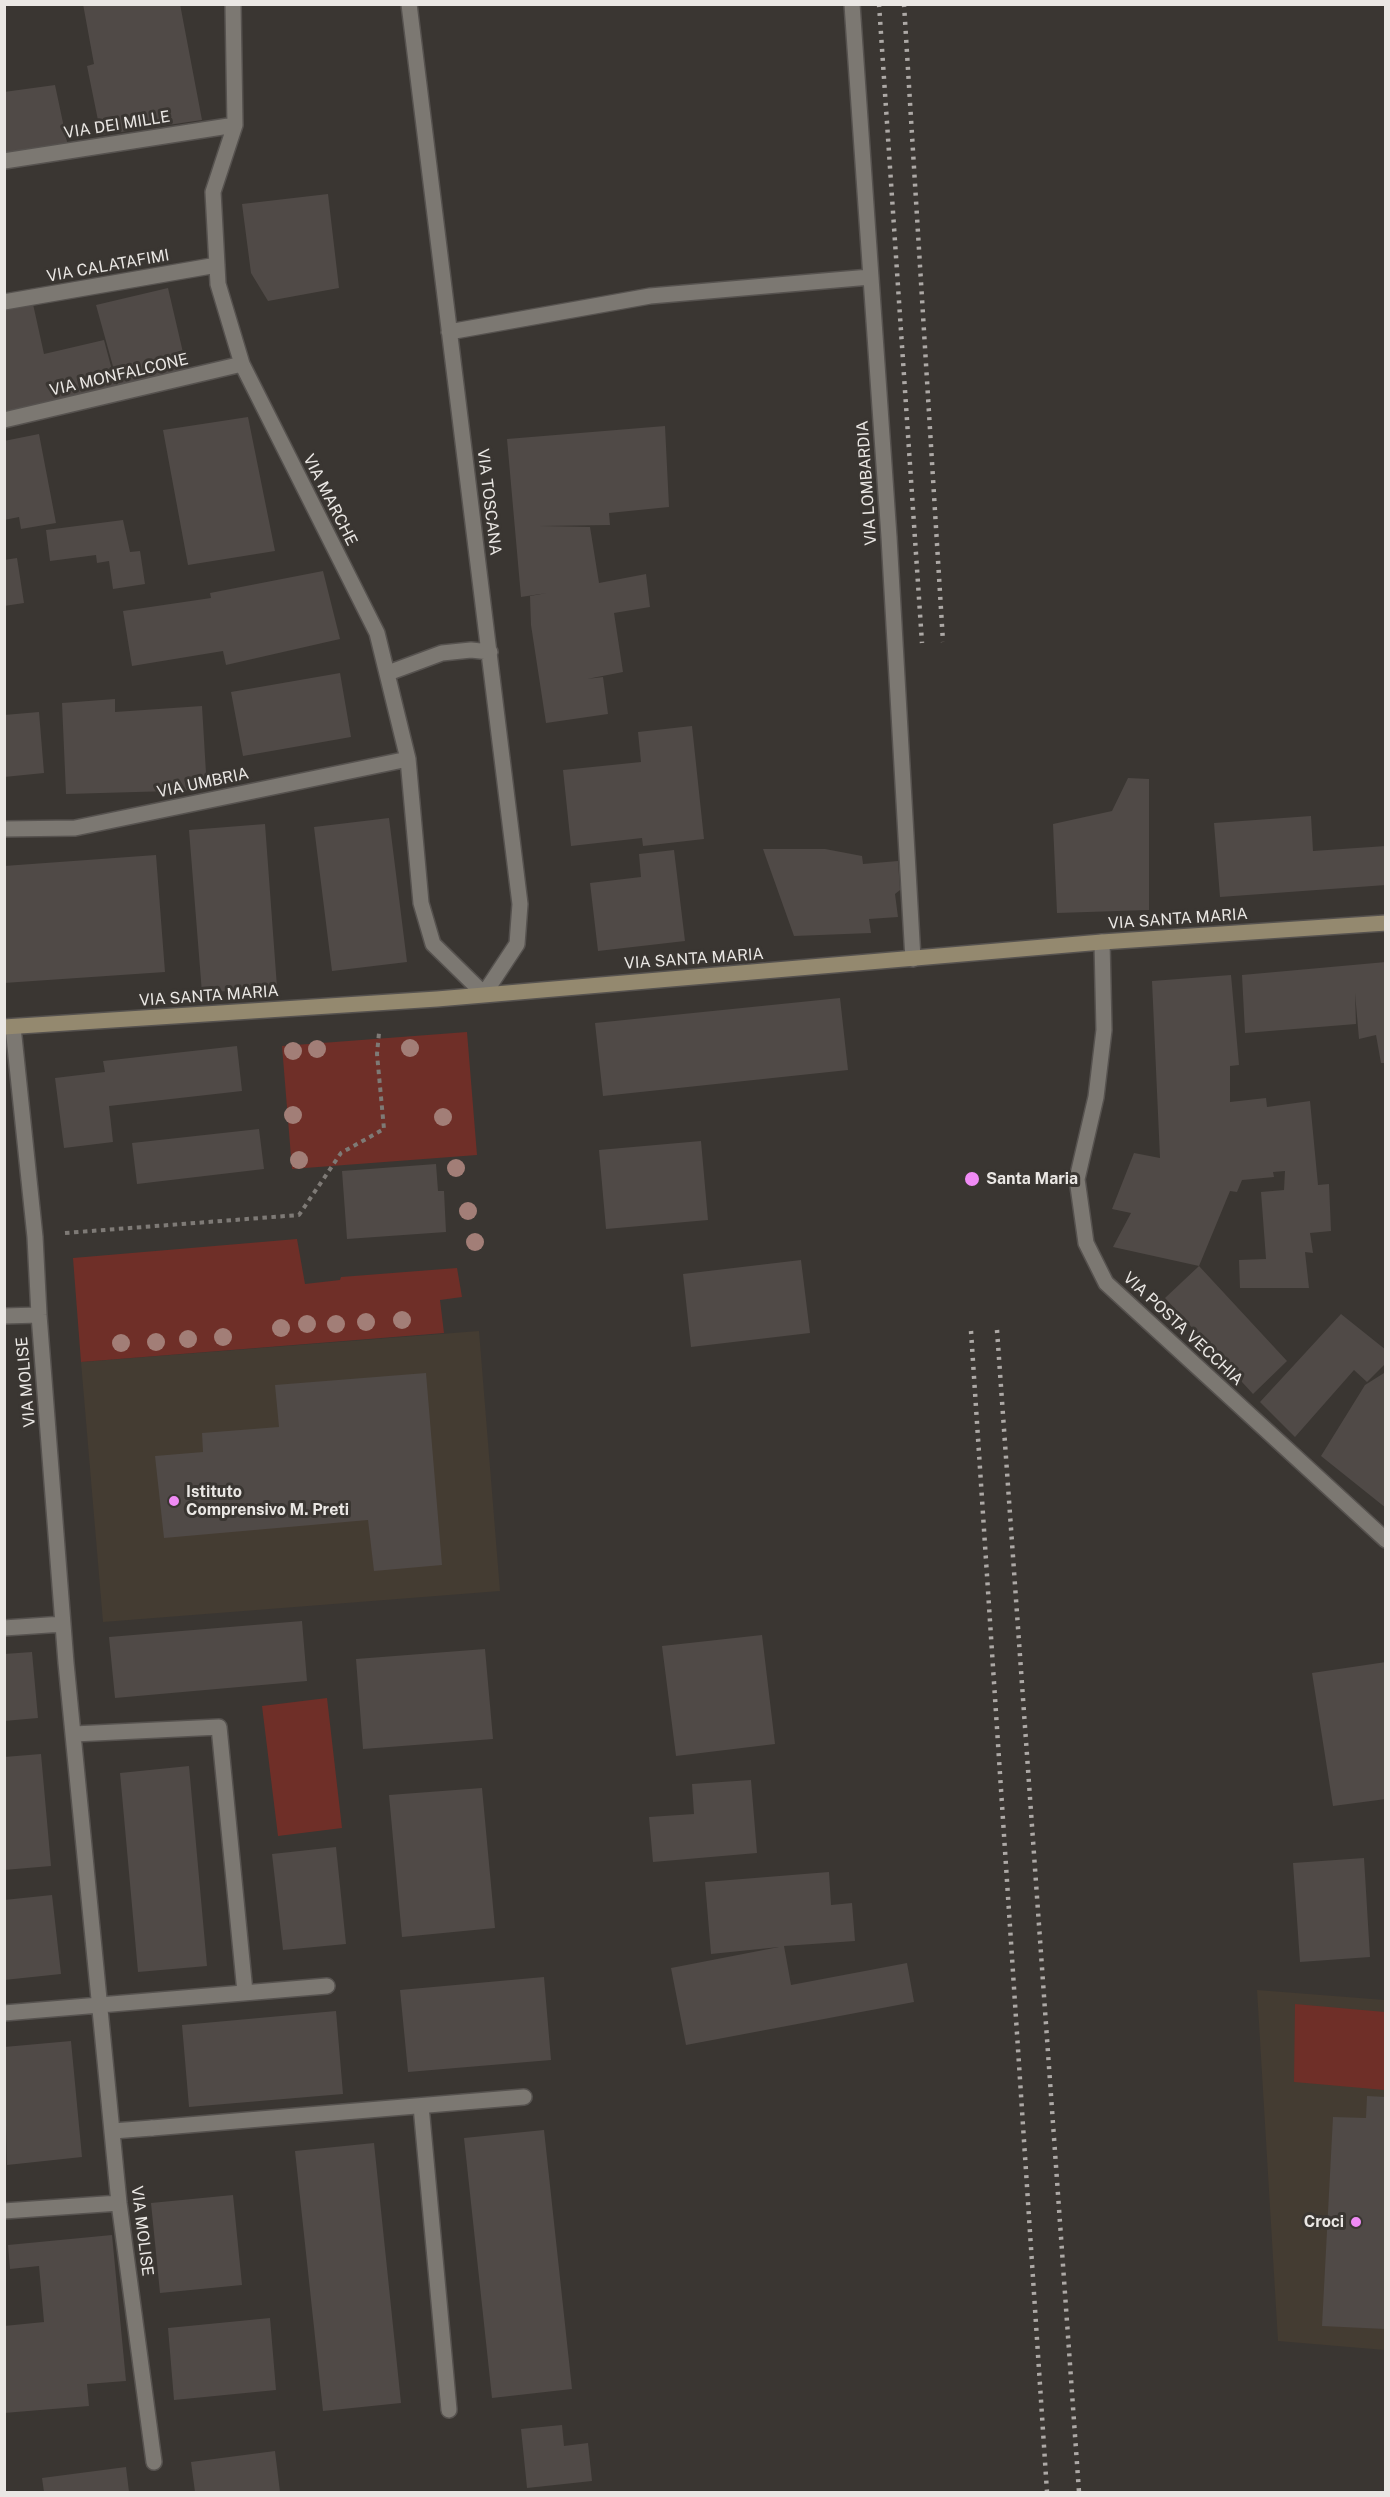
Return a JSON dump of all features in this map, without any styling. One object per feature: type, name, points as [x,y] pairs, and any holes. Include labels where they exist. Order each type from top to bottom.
[{"type":"street","name":"VIA MARCHE","points":[[233,4],[235,124],[213,192],[218,284],[242,364],[377,633],[408,759],[421,903],[432,944],[484,994]]},
{"type":"street","name":"VIA TOSCANA","points":[[409,4],[520,904],[517,944],[484,994]]},
{"type":"street","name":"VIA LOMBARDIA","points":[[852,4],[890,549],[913,959]]},
{"type":"street","name":"VIA DEI MILLE","points":[[4,161],[235,124]]},
{"type":"street","name":"VIA CALATAFIMI","points":[[4,302],[217,265]]},
{"type":"street","points":[[449,332],[651,296],[870,277]]},
{"type":"street","name":"VIA MONFALCONE","points":[[4,420],[242,364]]},
{"type":"street","points":[[388,673],[442,654],[471,650],[490,652]]},
{"type":"street","name":"VIA UMBRIA","points":[[4,829],[75,828],[408,759]]},
{"type":"street","name":"VIA SANTA MARIA","points":[[9,1027],[484,994],[1102,942],[1386,923]]},
{"type":"street","name":"VIA POSTA VECCHIA","points":[[1102,942],[1104,1030],[1096,1097],[1077,1179],[1086,1244],[1106,1283],[1386,1540]]},
{"type":"street","name":"VIA MOLISE","points":[[9,1027],[35,1237],[63,1624],[119,2203],[154,2462]]},
{"type":"street","points":[[4,1316],[39,1315]]},
{"type":"street","points":[[4,1628],[63,1624]]},
{"type":"street","points":[[74,1734],[219,1727],[245,1992]]},
{"type":"street","points":[[4,2013],[327,1986]]},
{"type":"street","points":[[113,2131],[524,2097]]},
{"type":"street","points":[[421,2106],[449,2410]]},
{"type":"street","points":[[4,2211],[119,2203]]},
{"type":"path","points":[[35,1237],[58,1233],[298,1215],[342,1153],[384,1129],[377,1054],[380,1029]]},
{"type":"shaded area","points":[[467,1032],[477,1155],[292,1169],[282,1046]]},
{"type":"shaded area","points":[[297,1239],[305,1284],[340,1280],[341,1277],[457,1268],[462,1297],[440,1300],[444,1333],[81,1362],[73,1258]]},
{"type":"shaded area","points":[[479,1331],[500,1591],[103,1622],[81,1362]]},
{"type":"shaded area","points":[[327,1698],[342,1828],[278,1836],[262,1706]]},
{"type":"shaded area","points":[[1257,1990],[1385,2000],[1385,2350],[1278,2341]]},
{"type":"shaded area","points":[[1295,2004],[1385,2012],[1385,2090],[1294,2082]]},
{"type":"building","points":[[83,4],[180,4],[202,120],[101,135],[87,66],[94,64]]},
{"type":"building","points":[[55,85],[69,151],[4,161],[4,92]]},
{"type":"building","points":[[328,194],[339,288],[268,301],[251,273],[242,204]]},
{"type":"building","points":[[168,288],[188,374],[119,388],[96,305]]},
{"type":"building","points":[[33,304],[44,354],[104,340],[116,385],[4,412],[4,309]]},
{"type":"building","points":[[248,417],[275,551],[188,565],[163,430]]},
{"type":"building","points":[[665,426],[669,507],[609,513],[610,525],[540,526],[590,527],[599,583],[646,574],[650,607],[614,613],[623,672],[587,679],[603,677],[608,714],[546,723],[531,625],[530,596],[547,593],[521,597],[507,439]]},
{"type":"building","points":[[39,434],[56,523],[21,529],[19,517],[4,520],[4,441]]},
{"type":"building","points":[[123,520],[130,552],[140,551],[145,584],[113,589],[109,561],[97,563],[96,555],[50,561],[46,530]]},
{"type":"building","points":[[17,558],[24,603],[4,606],[4,560]]},
{"type":"building","points":[[323,571],[340,639],[226,665],[223,651],[132,666],[123,611],[211,598],[210,593]]},
{"type":"building","points":[[340,673],[351,737],[243,756],[231,692]]},
{"type":"building","points":[[115,699],[115,712],[202,706],[207,790],[66,794],[62,703]]},
{"type":"building","points":[[39,712],[44,773],[4,777],[4,715]]},
{"type":"building","points":[[692,726],[704,839],[643,846],[642,838],[571,846],[563,770],[641,762],[638,732]]},
{"type":"building","points":[[1128,778],[1149,779],[1149,910],[1057,913],[1053,824],[1112,811]]},
{"type":"building","points":[[1311,816],[1313,851],[1386,846],[1386,885],[1220,897],[1214,823]]},
{"type":"building","points":[[389,818],[407,962],[332,971],[314,827]]},
{"type":"building","points":[[265,824],[277,987],[202,993],[189,830]]},
{"type":"building","points":[[763,849],[825,849],[862,856],[863,864],[898,861],[900,890],[895,894],[898,917],[869,919],[871,933],[794,936]]},
{"type":"building","points":[[674,850],[685,941],[598,951],[590,883],[641,877],[639,854]]},
{"type":"building","points":[[156,855],[165,972],[4,983],[4,866]]},
{"type":"building","points":[[1386,962],[1386,1063],[1381,1063],[1376,1035],[1359,1039],[1355,993],[1356,1024],[1245,1033],[1242,975]]},
{"type":"building","points":[[1231,975],[1239,1065],[1230,1066],[1230,1102],[1266,1098],[1267,1107],[1310,1101],[1318,1185],[1329,1184],[1331,1231],[1310,1233],[1313,1253],[1305,1252],[1309,1288],[1240,1288],[1239,1260],[1266,1259],[1261,1192],[1284,1190],[1285,1171],[1273,1172],[1274,1177],[1242,1180],[1237,1192],[1230,1191],[1199,1266],[1113,1247],[1131,1213],[1112,1209],[1134,1153],[1160,1158],[1152,981]]},
{"type":"building","points":[[840,998],[848,1070],[603,1096],[595,1023]]},
{"type":"building","points":[[237,1046],[242,1091],[109,1106],[113,1142],[64,1148],[55,1078],[105,1072],[103,1061]]},
{"type":"building","points":[[259,1129],[264,1169],[137,1184],[132,1143]]},
{"type":"building","points":[[701,1141],[708,1220],[606,1229],[599,1150]]},
{"type":"building","points":[[436,1164],[438,1191],[444,1191],[446,1232],[347,1239],[342,1171]]},
{"type":"building","points":[[801,1260],[810,1333],[691,1347],[683,1274]]},
{"type":"building","points":[[1199,1266],[1287,1361],[1253,1394],[1165,1298]]},
{"type":"building","points":[[1341,1314],[1386,1350],[1386,1363],[1367,1382],[1354,1370],[1295,1437],[1260,1402]]},
{"type":"building","points":[[426,1373],[442,1565],[374,1571],[368,1520],[164,1538],[155,1456],[203,1452],[202,1433],[279,1427],[275,1385]]},
{"type":"building","points":[[1384,1373],[1386,1375],[1386,1508],[1321,1456],[1365,1385]]},
{"type":"building","points":[[302,1621],[307,1681],[115,1698],[109,1637]]},
{"type":"building","points":[[762,1635],[775,1744],[676,1756],[662,1646]]},
{"type":"building","points":[[485,1649],[493,1739],[363,1749],[356,1659]]},
{"type":"building","points":[[32,1652],[38,1718],[4,1721],[4,1654]]},
{"type":"building","points":[[1386,1662],[1386,1799],[1333,1806],[1312,1673]]},
{"type":"building","points":[[41,1754],[51,1866],[4,1870],[4,1757]]},
{"type":"building","points":[[189,1766],[207,1966],[138,1972],[120,1773]]},
{"type":"building","points":[[751,1780],[757,1853],[653,1862],[649,1817],[694,1814],[692,1784]]},
{"type":"building","points":[[482,1788],[495,1928],[402,1937],[389,1795]]},
{"type":"building","points":[[336,1847],[346,1944],[283,1950],[272,1854]]},
{"type":"building","points":[[1364,1858],[1370,1957],[1300,1962],[1293,1863]]},
{"type":"building","points":[[829,1872],[831,1905],[852,1903],[855,1941],[784,1946],[791,1985],[907,1963],[914,2002],[686,2045],[671,1968],[779,1947],[711,1954],[705,1882]]},
{"type":"building","points":[[52,1895],[61,1974],[4,1980],[4,1900]]},
{"type":"building","points":[[544,1977],[551,2060],[408,2072],[400,1990]]},
{"type":"building","points":[[336,2011],[343,2094],[189,2107],[182,2025]]},
{"type":"building","points":[[71,2041],[82,2157],[7,2165],[4,2047]]},
{"type":"building","name":"Croci","points":[[1367,2096],[1386,2097],[1386,2329],[1322,2326],[1333,2117],[1366,2118]]},
{"type":"building","points":[[544,2130],[572,2389],[492,2398],[464,2138]]},
{"type":"building","points":[[374,2143],[401,2403],[323,2411],[295,2151]]},
{"type":"building","points":[[233,2195],[242,2285],[160,2293],[151,2203]]},
{"type":"building","points":[[112,2235],[126,2381],[87,2384],[89,2406],[4,2413],[4,2326],[44,2322],[39,2266],[10,2269],[8,2245]]},
{"type":"building","points":[[270,2318],[276,2390],[174,2400],[168,2328]]},
{"type":"building","points":[[562,2425],[564,2446],[588,2443],[592,2481],[527,2488],[521,2429]]},
{"type":"building","points":[[275,2451],[280,2492],[195,2492],[191,2462]]},
{"type":"building","points":[[126,2467],[129,2492],[44,2492],[42,2478]]},
{"type":"railway","points":[[879,4],[922,643]]},
{"type":"railway","points":[[904,4],[943,642]]},
{"type":"railway","points":[[997,1330],[1079,2492]]},
{"type":"railway","points":[[971,1331],[1047,2492]]},
{"type":"place","name":"Santa Maria","points":[[972,1179]]},
{"type":"place","name":"Istituto Comprensivo M. Preti","points":[[174,1501]]},
{"type":"place","name":"Croci","points":[[1356,2222]]}]
